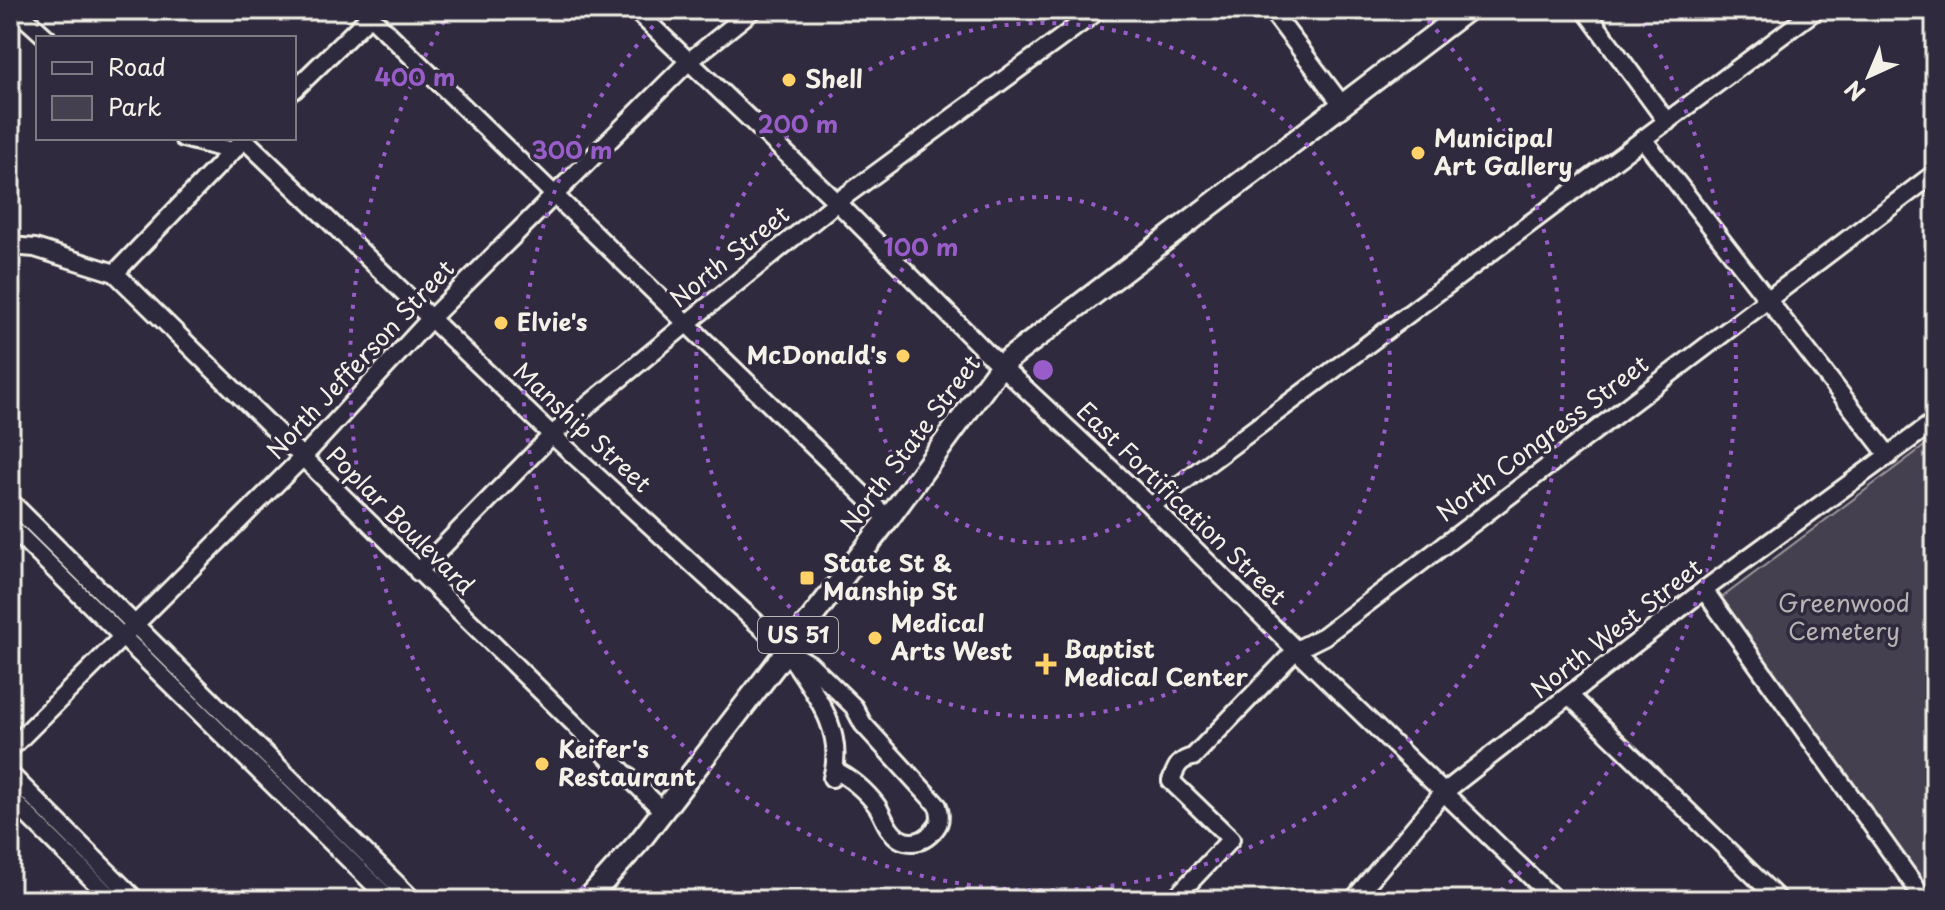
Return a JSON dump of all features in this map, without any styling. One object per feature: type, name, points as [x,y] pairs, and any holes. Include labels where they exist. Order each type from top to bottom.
[{"type":"main road","name":"North State Street","points":[[587,900],[639,842],[888,519],[1002,364],[1467,10]]},
{"type":"street","points":[[16,10],[45,36]]},
{"type":"street","name":"East Fortification Street","points":[[635,10],[837,202],[976,341],[1151,506],[1555,900]]},
{"type":"street","name":"North Jefferson Street","points":[[10,749],[302,458],[431,318],[554,195],[688,62],[753,10]]},
{"type":"street","name":"North Street","points":[[418,572],[552,435],[686,324],[837,202],[1099,10]]},
{"type":"street","points":[[1271,10],[1343,106]]},
{"type":"street","points":[[1585,10],[1667,122]]},
{"type":"street","points":[[1151,506],[1816,10]]},
{"type":"street","points":[[296,88],[367,13],[888,519]]},
{"type":"street","points":[[1643,139],[1889,456]]},
{"type":"street","name":"Manship Street","points":[[212,140],[241,142],[786,650],[810,664],[854,707],[863,724],[938,806],[938,825],[931,834],[919,842],[903,841],[890,831],[877,806],[845,775],[833,774],[830,723],[814,691],[786,650]]},
{"type":"street","points":[[115,273],[241,142]]},
{"type":"street","name":"North Congress Street","points":[[1173,900],[1231,839],[1171,781],[1176,766],[1183,759],[1193,757],[1296,650],[1324,636],[1935,173]]},
{"type":"street","name":"Poplar Boulevard","points":[[10,246],[35,248],[115,273],[662,810]]},
{"type":"street","name":"North West Street","points":[[1353,900],[1443,793],[1704,590],[1935,421]]},
{"type":"street","points":[[10,501],[128,630],[390,900]]},
{"type":"street","points":[[10,526],[128,630],[413,900]]},
{"type":"street","points":[[1704,590],[1926,896]]},
{"type":"street","points":[[1570,696],[1779,900]]},
{"type":"street","points":[[10,774],[113,900]]},
{"type":"street","points":[[10,798],[55,831],[129,898]]},
{"type":"green space","name":"Greenwood Cemetery","points":[[1935,438],[1935,870],[1923,882],[1720,599]]},
{"type":"place","name":"Shell","points":[[789,80]]},
{"type":"place","name":"Municipal Art Gallery","points":[[1418,153]]},
{"type":"place","name":"Elvie's","points":[[501,323]]},
{"type":"place","name":"McDonald's","points":[[903,356]]},
{"type":"place","name":"State St & Manship St","points":[[807,578]]},
{"type":"place","name":"Medical Arts West","points":[[875,638]]},
{"type":"place","name":"Baptist Medical Center","points":[[1046,664]]},
{"type":"place","name":"Keifer's Restaurant","points":[[542,764]]}]
